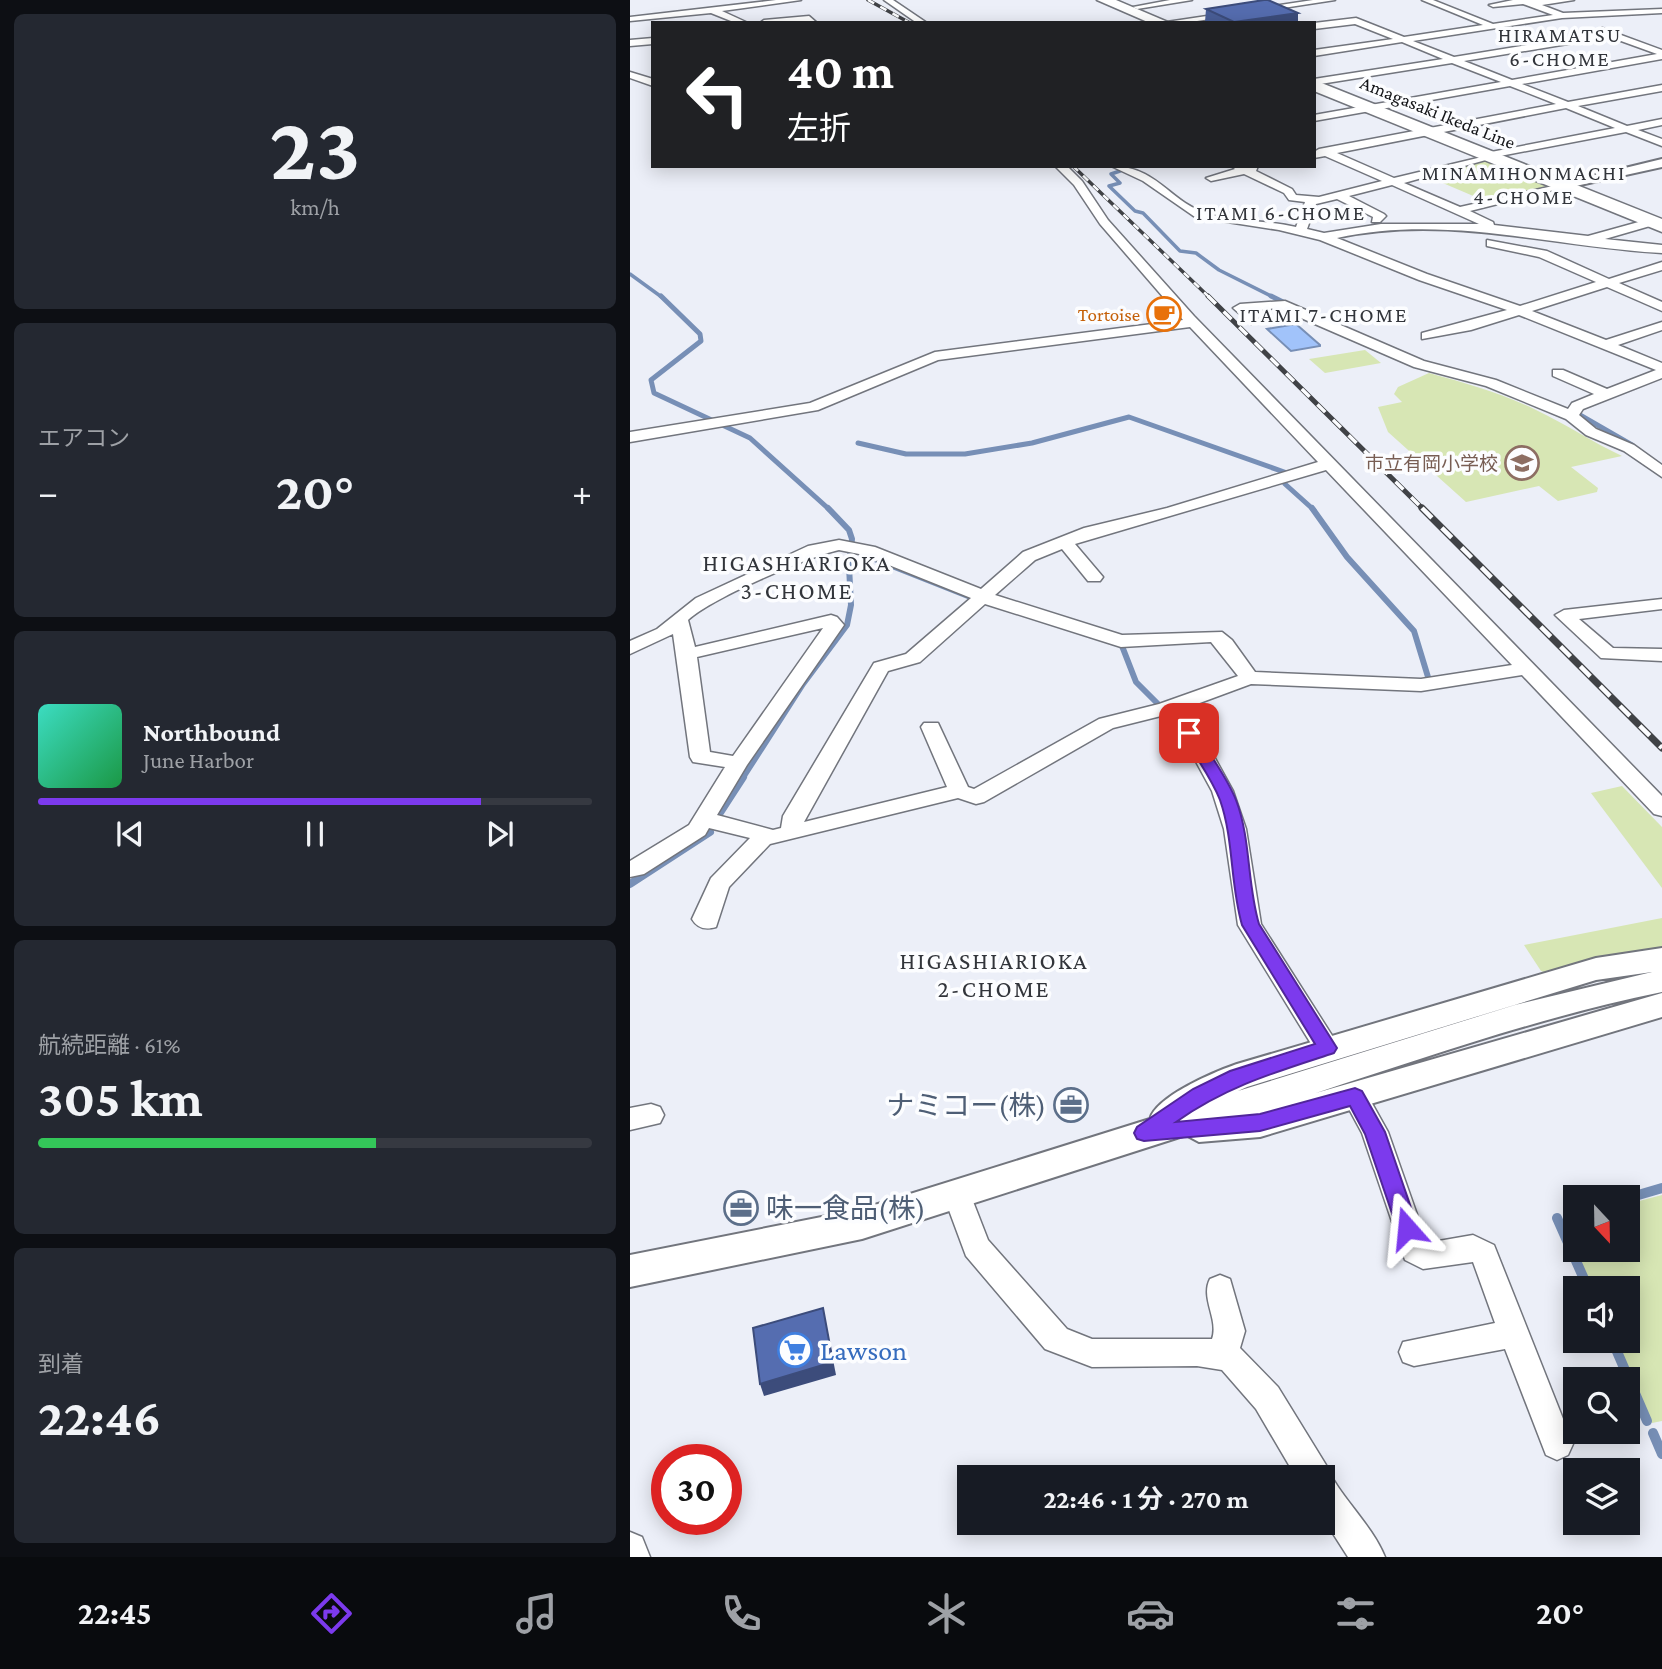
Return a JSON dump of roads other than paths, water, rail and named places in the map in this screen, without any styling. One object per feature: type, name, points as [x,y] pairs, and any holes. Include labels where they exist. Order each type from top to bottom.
[{"type":"main road","points":[[1104,0],[1166,21]]},
{"type":"main road","points":[[1119,0],[1167,21]]},
{"type":"main road","name":"Amagasaki Ikeda Line","points":[[1316,81],[1654,217]]},
{"type":"street","points":[[630,19],[712,10],[731,3],[755,0]]},
{"type":"street","points":[[731,3],[782,3],[797,0]]},
{"type":"street","points":[[888,0],[920,21]]},
{"type":"street","points":[[1138,8],[1188,0]]},
{"type":"street","points":[[1176,21],[1331,0]]},
{"type":"street","points":[[1426,0],[1492,26]]},
{"type":"street","points":[[1493,5],[1570,0]]},
{"type":"street","points":[[1652,0],[1662,4]]},
{"type":"street","points":[[635,1],[649,16]]},
{"type":"street","points":[[635,1],[652,4]]},
{"type":"street","points":[[701,1],[712,10],[741,20]]},
{"type":"street","points":[[1525,2],[1662,55]]},
{"type":"street","points":[[731,3],[741,20]]},
{"type":"street","points":[[782,3],[795,12]]},
{"type":"street","points":[[1245,3],[1285,18]]},
{"type":"street","points":[[1602,4],[1650,23]]},
{"type":"street","points":[[1447,10],[1468,7]]},
{"type":"street","points":[[1316,53],[1562,16],[1662,11]]},
{"type":"street","points":[[782,21],[809,18],[813,21]]},
{"type":"street","points":[[1316,26],[1356,21],[1662,143]]},
{"type":"street","points":[[1316,81],[1613,34]]},
{"type":"street","points":[[630,43],[651,41]]},
{"type":"street","points":[[1316,118],[1662,55]]},
{"type":"street","points":[[630,75],[651,82]]},
{"type":"street","points":[[1320,153],[1662,88]]},
{"type":"street","points":[[1497,94],[1526,89]]},
{"type":"street","points":[[1514,106],[1529,112]]},
{"type":"street","points":[[1300,231],[1311,202],[1496,155],[1662,122]]},
{"type":"street","points":[[1393,138],[1409,144],[1438,132]]},
{"type":"street","points":[[1544,134],[1562,142]]},
{"type":"street","points":[[1320,153],[1498,228]]},
{"type":"street","points":[[1458,211],[1662,163]]},
{"type":"street","points":[[1062,168],[1078,183],[1104,222],[1192,323],[1662,809]]},
{"type":"street","points":[[1121,168],[1147,179],[1199,215],[1324,237],[1423,277],[1517,309],[1662,370]]},
{"type":"street","points":[[1211,178],[1241,168],[1288,191],[1293,198],[1318,200]]},
{"type":"street","points":[[1427,197],[1454,191]]},
{"type":"street","points":[[1338,195],[1380,216],[1377,220]]},
{"type":"street","points":[[1486,204],[1505,212]]},
{"type":"street","points":[[1588,240],[1654,217]]},
{"type":"street","points":[[1324,237],[1350,230],[1498,228],[1588,240],[1606,245],[1662,249]]},
{"type":"street","points":[[1491,243],[1543,254],[1662,307]]},
{"type":"street","points":[[1427,336],[1466,327],[1655,268],[1662,276]]},
{"type":"street","points":[[1251,320],[1240,308],[1280,304],[1419,364],[1491,383],[1572,413],[1591,432],[1629,448],[1662,472]]},
{"type":"street","points":[[630,438],[813,407],[935,356],[994,346],[1026,345],[1192,323]]},
{"type":"street","points":[[1606,345],[1662,326]]},
{"type":"street","points":[[1572,413],[1606,394],[1662,370]]},
{"type":"street","points":[[1558,373],[1606,394]]},
{"type":"street","points":[[791,831],[794,816],[881,667],[913,658],[1029,556],[1065,542],[1329,464]]},
{"type":"street","points":[[1065,542],[1094,577]]},
{"type":"street","points":[[630,648],[664,633],[702,602],[814,550],[852,546],[982,597],[1126,642],[1200,634],[1215,636],[1225,644],[1249,678]]},
{"type":"street","points":[[1662,604],[1564,615],[1608,654],[1662,655]]},
{"type":"street","points":[[679,620],[687,654],[700,757],[738,763]]},
{"type":"street","points":[[630,869],[636,869],[697,830],[738,763],[835,625],[831,621],[687,654]]},
{"type":"street","points":[[704,819],[774,836],[959,792],[976,797],[1106,723],[1165,709],[1249,678],[1421,685],[1526,669]]},
{"type":"street","points":[[1165,709],[1186,729],[1199,747],[1228,799],[1239,847],[1244,902],[1251,925],[1327,1048]]},
{"type":"street","points":[[931,727],[959,792]]},
{"type":"street","points":[[708,921],[704,919],[719,884],[766,835]]},
{"type":"street","points":[[1144,1133],[1200,1095],[1237,1077],[1597,969],[1662,959]]},
{"type":"street","points":[[630,1271],[862,1224],[1525,1014],[1606,992],[1662,981]]},
{"type":"street","points":[[1144,1133],[1260,1123],[1662,1005]]},
{"type":"street","points":[[1355,1096],[1375,1132],[1415,1251],[1423,1256],[1474,1248],[1483,1254],[1558,1444]]},
{"type":"street","points":[[957,1194],[976,1247],[1056,1339],[1092,1353],[1197,1352],[1223,1355],[1233,1360],[1267,1398],[1307,1465]]},
{"type":"street","points":[[1220,1288],[1230,1331],[1223,1355]]},
{"type":"street","points":[[1414,1352],[1516,1333]]},
{"type":"street","points":[[1335,1507],[1368,1557]]},
{"type":"street","points":[[630,1549],[633,1557]]},
{"type":"water","points":[[1296,324],[1320,346],[1291,351],[1267,329]]},
{"type":"waterway","points":[[1120,171],[1111,174],[1120,183],[1109,186],[1135,211],[1143,213],[1180,251],[1196,253],[1219,270],[1287,304]]},
{"type":"waterway","points":[[630,274],[663,298]]},
{"type":"waterway","points":[[661,296],[700,334],[701,341],[651,380],[654,393],[750,438],[829,509]]},
{"type":"waterway","points":[[1573,411],[1632,445]]},
{"type":"waterway","points":[[858,443],[906,454],[965,454],[1032,443],[1129,417],[1287,473]]},
{"type":"waterway","points":[[1285,484],[1312,509]]},
{"type":"waterway","points":[[742,779],[803,684],[847,625],[851,605],[849,566],[852,539],[849,530],[829,509]]},
{"type":"waterway","points":[[1312,509],[1347,557],[1414,631],[1428,677]]},
{"type":"waterway","points":[[872,558],[968,596]]},
{"type":"waterway","points":[[1122,646],[1136,682],[1158,704]]},
{"type":"waterway","points":[[719,814],[743,777]]},
{"type":"waterway","points":[[630,884],[710,832]]},
{"type":"waterway","points":[[1640,1194],[1662,1188]]},
{"type":"waterway","points":[[1557,1218],[1583,1276]]},
{"type":"waterway","points":[[1618,1353],[1647,1421]]},
{"type":"waterway","points":[[1653,1433],[1662,1454]]},
{"type":"railway","points":[[868,0],[906,21]]},
{"type":"railway","points":[[1075,168],[1210,298]]},
{"type":"railway","points":[[1208,296],[1424,510]]},
{"type":"railway","points":[[1424,510],[1662,748]]},
{"type":"place","name":"Tortoise","points":[[1164,314]]},
{"type":"place","name":"市立有岡小学校","points":[[1522,463]]},
{"type":"place","name":"ナミコー(株)","points":[[1071,1105]]},
{"type":"place","name":"味一食品(株)","points":[[741,1208]]},
{"type":"place","name":"Lawson","points":[[795,1350]]},
{"type":"district","name":"HIRAMATSU 6-CHOME","points":[[1560,47]]},
{"type":"district","name":"MINAMIHONMACHI 4-CHOME","points":[[1524,185]]},
{"type":"district","name":"ITAMI 6-CHOME","points":[[1281,213]]},
{"type":"district","name":"ITAMI 7-CHOME","points":[[1324,315]]},
{"type":"district","name":"HIGASHIARIOKA 3-CHOME","points":[[797,577]]},
{"type":"district","name":"HIGASHIARIOKA 2-CHOME","points":[[994,975]]}]
